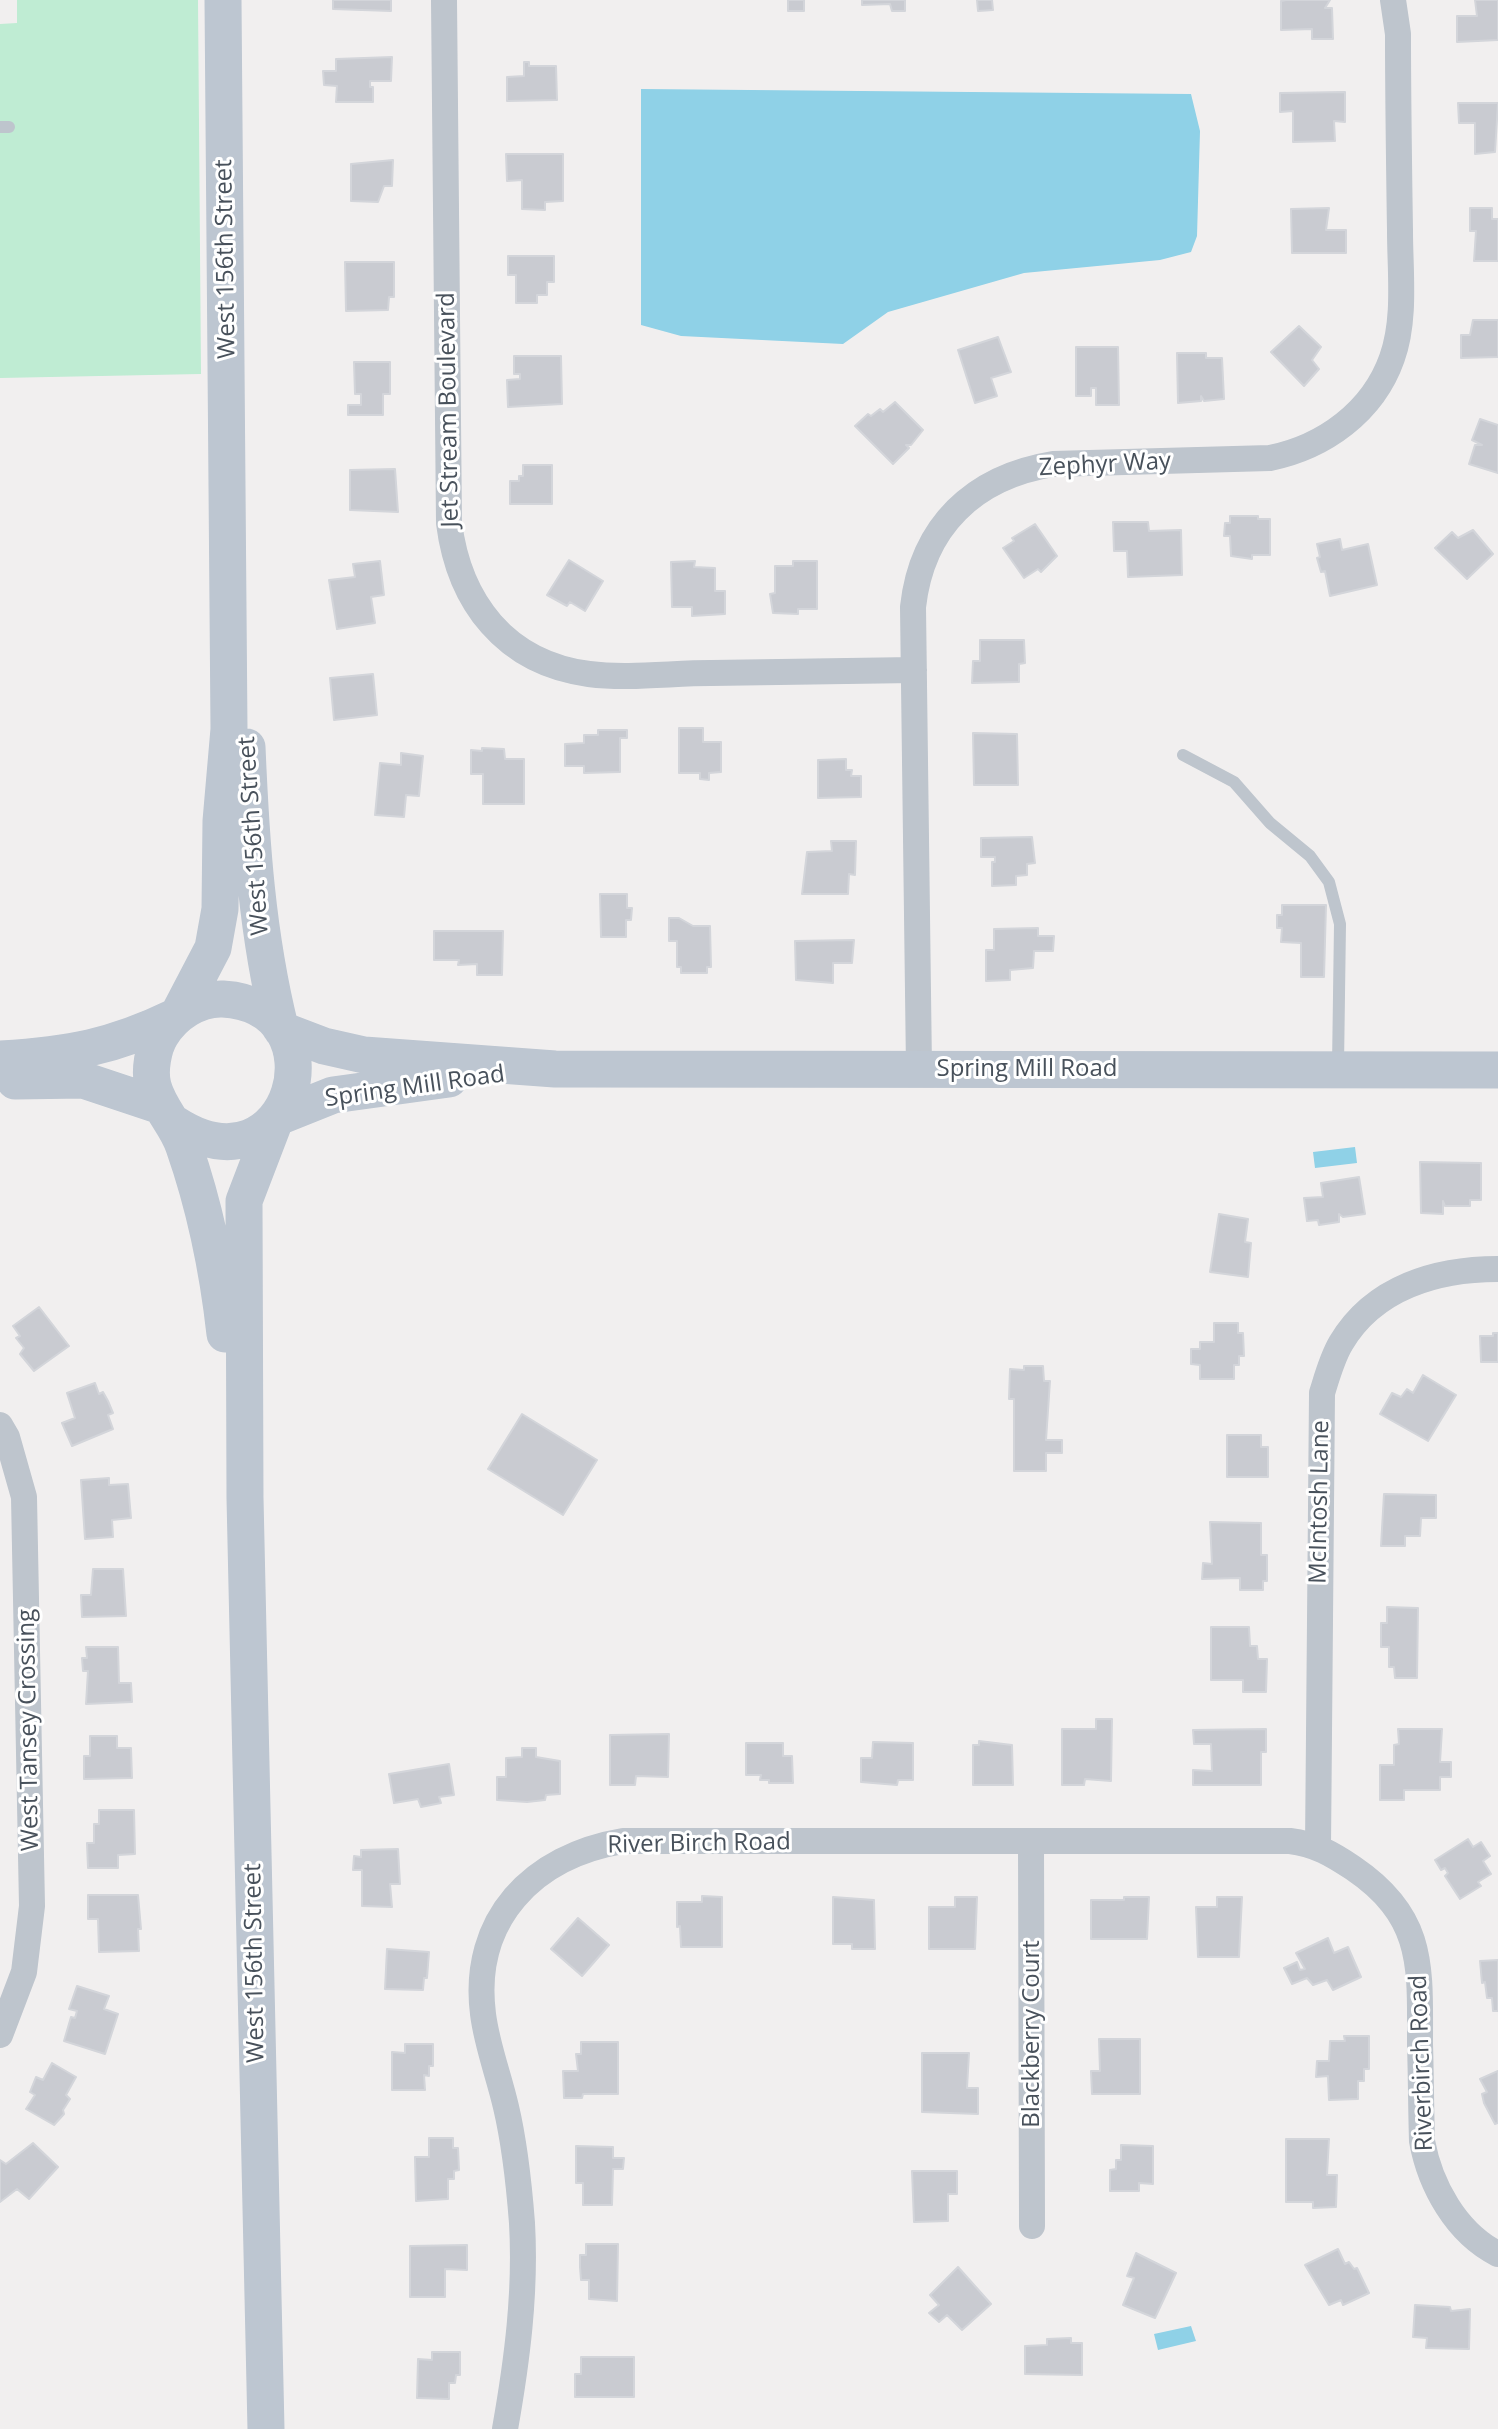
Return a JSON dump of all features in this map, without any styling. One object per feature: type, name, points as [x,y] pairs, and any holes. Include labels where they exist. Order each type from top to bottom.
[{"type":"street","name":"West 156th Street","points":[[177,1016],[213,948],[220,909],[221,821],[229,729],[223,0]]},
{"type":"street","name":"Jet Stream Boulevard","points":[[444,0],[449,523],[457,569],[471,600],[490,624],[533,658],[590,674],[914,670]]},
{"type":"street","name":"Zephyr Way","points":[[919,1069],[913,607],[916,583],[925,556],[958,506],[984,487],[1027,468],[1053,464],[1238,460],[1296,453],[1339,429],[1364,406],[1392,358],[1401,299],[1398,34],[1393,0]]},
{"type":"street","name":"West 156th Street","points":[[229,519],[244,691],[252,856],[263,951],[281,1028]]},
{"type":"street","points":[[0,1059],[57,1055],[120,1041],[177,1016],[198,1003],[220,999],[243,1002],[263,1011],[281,1028],[292,1051],[295,1074],[290,1097],[276,1118],[261,1132],[240,1140],[217,1142],[195,1137],[168,1115],[83,1080],[0,1081]]},
{"type":"street","points":[[168,1115],[153,1084],[153,1059],[160,1036],[177,1016]]},
{"type":"street","name":"Spring Mill Road","points":[[281,1028],[324,1046],[364,1055],[555,1069],[1498,1070]]},
{"type":"street","name":"Spring Mill Road","points":[[276,1118],[333,1095],[435,1080],[555,1069]]},
{"type":"street","name":"West 156th Street","points":[[168,1115],[206,1225],[220,1289],[245,1498]]},
{"type":"street","name":"West 156th Street","points":[[265,2429],[245,1498],[244,1201],[276,1118]]},
{"type":"street","name":"McIntosh Lane","points":[[1318,1847],[1322,1394],[1340,1343],[1362,1317],[1384,1298],[1410,1282],[1439,1274],[1498,1269]]},
{"type":"street","name":"West Tansey Crossing","points":[[0,1425],[24,1497],[32,1906],[24,1972],[0,2035]]},
{"type":"street","name":"River Birch Road","points":[[505,2429],[517,2360],[522,2291],[522,2224],[516,2158],[488,2042],[482,1987],[491,1937],[521,1890],[540,1873],[580,1850],[623,1841],[1290,1840],[1318,1847]]},
{"type":"street","name":"Blackberry Court","points":[[1031,1842],[1032,2227]]},
{"type":"street","name":"Riverbirch Road","points":[[1318,1847],[1362,1874],[1385,1894],[1403,1920],[1416,1952],[1422,1984],[1422,2141],[1427,2166],[1453,2214],[1498,2254]]},
{"type":"lane","points":[[1183,755],[1234,782],[1270,823],[1310,856],[1329,882],[1340,924],[1338,1070]]},
{"type":"green space","points":[[17,0],[198,0],[201,374],[0,378],[0,24],[17,23]]},
{"type":"water","points":[[641,89],[1191,94],[1200,131],[1197,236],[1191,252],[1160,260],[1024,273],[888,312],[843,344],[681,336],[641,325]]},
{"type":"water","points":[[1355,1147],[1357,1163],[1315,1168],[1313,1152]]},
{"type":"water","points":[[1191,2326],[1196,2341],[1158,2350],[1154,2334]]},
{"type":"building","points":[[333,0],[391,0],[391,11],[333,9]]},
{"type":"building","points":[[788,0],[804,0],[804,11],[788,11]]},
{"type":"building","points":[[862,0],[905,0],[905,11],[892,11],[890,4],[862,5]]},
{"type":"building","points":[[977,0],[992,0],[993,10],[978,11]]},
{"type":"building","points":[[1330,0],[1325,8],[1332,8],[1333,39],[1312,39],[1312,29],[1281,30],[1281,1]]},
{"type":"building","points":[[1475,0],[1498,0],[1498,40],[1457,42],[1457,16],[1477,16]]},
{"type":"building","points":[[392,57],[391,81],[370,81],[370,87],[373,87],[373,102],[336,102],[337,86],[324,85],[323,71],[336,71],[336,59]]},
{"type":"building","points":[[524,62],[529,62],[529,66],[556,66],[557,100],[507,101],[507,77],[524,76]]},
{"type":"building","points":[[1345,92],[1345,122],[1334,121],[1335,141],[1293,142],[1293,111],[1280,112],[1280,93]]},
{"type":"building","points":[[1458,103],[1498,103],[1495,152],[1475,154],[1475,123],[1459,123]]},
{"type":"building","points":[[506,154],[563,154],[563,201],[545,202],[545,210],[522,209],[522,180],[507,181]]},
{"type":"building","points":[[393,160],[392,186],[384,186],[378,202],[351,201],[351,164]]},
{"type":"building","points":[[1329,208],[1326,230],[1346,230],[1346,253],[1292,253],[1291,209]]},
{"type":"building","points":[[1470,208],[1492,208],[1492,219],[1498,219],[1498,261],[1474,261],[1476,231],[1470,231]]},
{"type":"building","points":[[508,256],[554,256],[554,282],[547,282],[547,295],[537,295],[537,303],[516,303],[516,275],[508,275]]},
{"type":"building","points":[[345,262],[394,262],[394,297],[389,297],[388,310],[346,311]]},
{"type":"building","points":[[1473,320],[1498,320],[1498,357],[1461,358],[1461,335],[1470,335]]},
{"type":"building","points":[[1299,326],[1321,347],[1312,360],[1319,369],[1304,386],[1271,352]]},
{"type":"building","points":[[998,337],[1011,372],[991,378],[997,396],[975,403],[958,350]]},
{"type":"building","points":[[1076,347],[1118,347],[1119,405],[1096,405],[1096,388],[1091,388],[1091,396],[1076,396]]},
{"type":"building","points":[[1177,353],[1206,353],[1206,358],[1222,358],[1224,399],[1204,401],[1201,396],[1201,401],[1178,403]]},
{"type":"building","points":[[514,356],[561,356],[562,404],[508,407],[507,380],[520,379],[520,374],[514,374]]},
{"type":"building","points":[[354,362],[390,362],[390,394],[383,394],[383,415],[348,415],[348,405],[361,405],[361,394],[355,394]]},
{"type":"building","points":[[895,402],[923,430],[911,445],[906,445],[909,448],[893,464],[855,426],[868,414],[871,416],[880,409],[883,412]]},
{"type":"building","points":[[1480,419],[1498,425],[1498,473],[1469,464],[1475,445],[1482,445],[1472,440]]},
{"type":"building","points":[[523,465],[552,465],[552,504],[510,504],[510,481],[519,481],[519,476],[523,476]]},
{"type":"building","points":[[395,469],[398,512],[350,510],[350,470]]},
{"type":"building","points":[[1230,516],[1270,519],[1270,555],[1252,555],[1252,559],[1231,556],[1230,536],[1224,536],[1225,523],[1230,523]]},
{"type":"building","points":[[1113,522],[1148,522],[1149,531],[1181,530],[1182,575],[1128,577],[1127,551],[1114,551]]},
{"type":"building","points":[[1035,524],[1057,556],[1041,572],[1038,569],[1024,578],[1003,548],[1014,541],[1012,538]]},
{"type":"building","points":[[1473,530],[1493,554],[1467,579],[1435,548],[1452,532],[1458,538]]},
{"type":"building","points":[[1340,539],[1342,550],[1368,544],[1377,585],[1330,596],[1325,571],[1321,572],[1317,558],[1320,557],[1317,544]]},
{"type":"building","points":[[569,560],[603,581],[585,611],[570,602],[567,606],[547,595]]},
{"type":"building","points":[[380,561],[384,595],[371,597],[375,623],[337,629],[329,580],[355,577],[353,564]]},
{"type":"building","points":[[695,561],[694,567],[715,568],[715,591],[725,591],[725,614],[692,616],[692,607],[672,607],[671,562]]},
{"type":"building","points":[[793,561],[817,561],[817,609],[798,609],[798,614],[773,613],[770,594],[775,593],[775,566],[793,566]]},
{"type":"building","points":[[980,640],[1024,640],[1025,663],[1019,664],[1019,682],[972,683],[973,661],[980,661]]},
{"type":"building","points":[[373,674],[377,715],[334,720],[330,678]]},
{"type":"building","points":[[679,728],[703,728],[703,742],[721,742],[721,772],[709,773],[709,780],[700,779],[700,773],[679,773]]},
{"type":"building","points":[[598,730],[627,730],[627,738],[620,738],[620,772],[584,773],[584,766],[565,766],[565,744],[584,743],[584,735],[598,735]]},
{"type":"building","points":[[973,733],[1017,734],[1018,785],[974,785]]},
{"type":"building","points":[[482,748],[504,749],[505,759],[524,759],[524,804],[483,804],[483,774],[471,774],[471,750],[482,751]]},
{"type":"building","points":[[401,753],[423,756],[419,796],[406,795],[404,817],[375,815],[380,763],[401,765]]},
{"type":"building","points":[[846,759],[846,770],[852,770],[851,776],[861,776],[861,797],[818,798],[818,760]]},
{"type":"building","points":[[1032,837],[1035,863],[1027,864],[1027,875],[1016,876],[1016,885],[992,886],[992,862],[995,862],[995,857],[981,857],[981,838]]},
{"type":"building","points":[[831,841],[856,841],[855,875],[849,874],[848,894],[802,894],[807,852],[832,851]]},
{"type":"building","points":[[600,894],[627,894],[627,908],[632,908],[631,920],[626,920],[626,937],[601,937]]},
{"type":"building","points":[[1282,905],[1326,905],[1324,977],[1301,977],[1301,943],[1281,942],[1282,928],[1277,928],[1277,915],[1282,915]]},
{"type":"building","points":[[669,918],[679,918],[693,926],[710,926],[711,967],[707,967],[707,973],[681,973],[681,967],[677,967],[677,941],[669,941]]},
{"type":"building","points":[[1038,928],[1038,936],[1054,936],[1053,951],[1034,951],[1033,968],[1010,970],[1010,980],[986,981],[986,950],[994,950],[994,929]]},
{"type":"building","points":[[434,931],[503,931],[502,975],[477,975],[477,964],[458,965],[459,960],[434,960]]},
{"type":"building","points":[[854,940],[852,963],[833,963],[833,983],[796,980],[795,941]]},
{"type":"building","points":[[1420,1162],[1481,1163],[1481,1200],[1470,1200],[1470,1206],[1445,1206],[1443,1201],[1443,1214],[1421,1213]]},
{"type":"building","points":[[1359,1177],[1365,1214],[1343,1217],[1339,1214],[1339,1222],[1319,1225],[1318,1220],[1307,1221],[1304,1198],[1323,1197],[1321,1183]]},
{"type":"building","points":[[1219,1214],[1248,1219],[1245,1242],[1251,1243],[1248,1277],[1210,1272]]},
{"type":"building","points":[[39,1307],[69,1346],[34,1371],[20,1354],[24,1348],[16,1338],[20,1336],[13,1326]]},
{"type":"building","points":[[1214,1323],[1238,1323],[1238,1333],[1243,1333],[1244,1356],[1239,1356],[1239,1365],[1234,1365],[1234,1379],[1200,1379],[1200,1365],[1191,1364],[1191,1349],[1200,1349],[1200,1342],[1214,1342]]},
{"type":"building","points":[[1493,1333],[1498,1333],[1498,1362],[1481,1362],[1480,1336],[1493,1336]]},
{"type":"building","points":[[1024,1366],[1043,1366],[1044,1381],[1050,1381],[1046,1440],[1062,1440],[1062,1453],[1046,1453],[1046,1471],[1014,1471],[1014,1399],[1009,1399],[1010,1369],[1024,1370]]},
{"type":"building","points":[[1423,1375],[1456,1395],[1428,1441],[1380,1414],[1392,1393],[1401,1397],[1407,1389],[1413,1393]]},
{"type":"building","points":[[95,1383],[99,1394],[103,1392],[113,1413],[108,1415],[113,1429],[72,1446],[62,1423],[75,1418],[67,1393]]},
{"type":"building","points":[[522,1414],[597,1460],[563,1515],[488,1469]]},
{"type":"building","points":[[1227,1435],[1261,1435],[1261,1447],[1268,1447],[1268,1477],[1227,1477]]},
{"type":"building","points":[[109,1478],[109,1485],[128,1484],[131,1518],[112,1520],[113,1537],[85,1539],[81,1480]]},
{"type":"building","points":[[1384,1494],[1436,1495],[1436,1518],[1421,1518],[1420,1536],[1405,1536],[1405,1546],[1381,1546]]},
{"type":"building","points":[[1210,1522],[1261,1523],[1261,1555],[1267,1555],[1267,1581],[1263,1581],[1263,1590],[1240,1590],[1240,1578],[1202,1579],[1203,1563],[1212,1564]]},
{"type":"building","points":[[93,1569],[123,1569],[126,1616],[82,1617],[81,1595],[91,1595]]},
{"type":"building","points":[[1387,1607],[1418,1608],[1417,1678],[1395,1678],[1394,1667],[1389,1667],[1389,1647],[1381,1647],[1381,1623],[1387,1623]]},
{"type":"building","points":[[1211,1627],[1249,1627],[1250,1646],[1257,1646],[1258,1659],[1267,1659],[1266,1692],[1243,1692],[1243,1680],[1211,1680]]},
{"type":"building","points":[[86,1647],[118,1647],[119,1683],[131,1683],[132,1702],[86,1704],[88,1671],[83,1671],[82,1658],[87,1658]]},
{"type":"building","points":[[1096,1719],[1112,1719],[1111,1781],[1085,1779],[1084,1785],[1062,1785],[1062,1729],[1096,1729]]},
{"type":"building","points":[[1266,1729],[1266,1752],[1261,1752],[1261,1785],[1193,1785],[1193,1770],[1212,1771],[1211,1744],[1194,1744],[1193,1730]]},
{"type":"building","points":[[1398,1729],[1442,1729],[1440,1762],[1451,1762],[1451,1777],[1440,1777],[1440,1790],[1404,1790],[1404,1800],[1380,1800],[1380,1765],[1394,1765],[1394,1745],[1399,1744]]},
{"type":"building","points":[[669,1734],[668,1777],[636,1776],[635,1785],[610,1785],[610,1735]]},
{"type":"building","points":[[90,1736],[117,1736],[117,1748],[131,1748],[132,1778],[84,1779],[84,1756],[90,1756]]},
{"type":"building","points":[[979,1741],[1012,1745],[1013,1785],[973,1785],[973,1745],[979,1745]]},
{"type":"building","points":[[873,1742],[913,1743],[913,1780],[898,1780],[897,1785],[861,1782],[861,1758],[872,1758]]},
{"type":"building","points":[[746,1743],[783,1743],[783,1756],[792,1756],[793,1783],[769,1783],[769,1780],[760,1780],[761,1775],[746,1775]]},
{"type":"building","points":[[522,1748],[536,1748],[536,1757],[560,1761],[560,1794],[546,1795],[545,1800],[527,1802],[497,1800],[497,1777],[506,1777],[506,1758],[522,1757]]},
{"type":"building","points":[[449,1764],[454,1795],[439,1797],[441,1803],[421,1807],[418,1799],[394,1803],[389,1774]]},
{"type":"building","points":[[99,1810],[134,1810],[135,1854],[118,1855],[118,1868],[88,1868],[87,1843],[94,1843],[94,1824],[99,1824]]},
{"type":"building","points":[[1468,1839],[1473,1847],[1481,1842],[1490,1856],[1483,1861],[1491,1874],[1478,1882],[1481,1886],[1460,1899],[1445,1876],[1448,1873],[1445,1868],[1441,1870],[1435,1860]]},
{"type":"building","points":[[398,1849],[400,1884],[390,1884],[392,1907],[362,1906],[362,1870],[353,1870],[354,1856],[361,1857],[361,1850]]},
{"type":"building","points":[[88,1895],[138,1895],[141,1929],[138,1929],[139,1951],[99,1952],[98,1919],[88,1919]]},
{"type":"building","points":[[702,1896],[722,1897],[722,1947],[681,1947],[680,1926],[677,1927],[677,1902],[702,1902]]},
{"type":"building","points":[[833,1897],[874,1900],[875,1949],[852,1949],[852,1944],[833,1944]]},
{"type":"building","points":[[955,1897],[977,1897],[975,1949],[929,1949],[929,1907],[955,1907]]},
{"type":"building","points":[[1124,1897],[1149,1897],[1147,1939],[1091,1939],[1091,1900],[1124,1900]]},
{"type":"building","points":[[1217,1897],[1242,1897],[1239,1957],[1198,1957],[1196,1907],[1217,1907]]},
{"type":"building","points":[[578,1918],[609,1945],[582,1976],[551,1949]]},
{"type":"building","points":[[1328,1938],[1334,1953],[1348,1947],[1361,1977],[1333,1990],[1327,1980],[1313,1985],[1307,1978],[1292,1984],[1284,1968],[1297,1962],[1300,1970],[1305,1969],[1296,1953]]},
{"type":"building","points":[[387,1949],[429,1952],[423,1990],[385,1989]]},
{"type":"building","points":[[1498,1960],[1498,2011],[1493,2011],[1492,1998],[1487,1998],[1485,1982],[1482,1983],[1480,1961]]},
{"type":"building","points":[[77,1986],[109,1996],[104,2009],[118,2014],[105,2054],[64,2041],[71,2017],[75,2018],[77,2011],[69,2009]]},
{"type":"building","points":[[1344,2036],[1369,2036],[1369,2069],[1364,2069],[1364,2081],[1358,2081],[1358,2099],[1329,2100],[1328,2076],[1316,2077],[1317,2061],[1329,2061],[1330,2041],[1345,2041]]},
{"type":"building","points":[[1099,2039],[1140,2039],[1140,2094],[1092,2094],[1091,2071],[1100,2071]]},
{"type":"building","points":[[581,2042],[618,2042],[618,2094],[583,2094],[582,2098],[564,2098],[563,2071],[578,2071],[576,2054],[581,2054]]},
{"type":"building","points":[[405,2044],[433,2044],[433,2066],[429,2066],[429,2076],[424,2075],[425,2090],[392,2090],[392,2052],[405,2053]]},
{"type":"building","points":[[922,2053],[969,2053],[967,2088],[978,2088],[978,2114],[922,2112]]},
{"type":"building","points":[[52,2063],[76,2077],[66,2095],[70,2099],[63,2110],[64,2114],[54,2125],[26,2109],[35,2095],[30,2092],[36,2077],[43,2080]]},
{"type":"building","points":[[1498,2071],[1498,2123],[1495,2124],[1484,2103],[1482,2094],[1487,2092],[1480,2079]]},
{"type":"building","points":[[429,2138],[453,2138],[453,2148],[458,2148],[459,2170],[454,2171],[454,2179],[448,2179],[448,2199],[416,2201],[415,2157],[429,2157]]},
{"type":"building","points":[[1286,2139],[1329,2139],[1327,2175],[1337,2175],[1336,2207],[1313,2208],[1313,2202],[1286,2202]]},
{"type":"building","points":[[33,2143],[58,2167],[29,2199],[17,2189],[0,2202],[0,2160],[6,2164]]},
{"type":"building","points":[[1121,2145],[1153,2146],[1153,2184],[1139,2183],[1139,2191],[1110,2191],[1110,2170],[1116,2169],[1116,2160],[1121,2160]]},
{"type":"building","points":[[576,2146],[613,2147],[613,2158],[624,2158],[623,2169],[613,2169],[612,2205],[583,2205],[583,2183],[576,2183]]},
{"type":"building","points":[[912,2171],[957,2171],[957,2194],[948,2194],[948,2221],[914,2222]]},
{"type":"building","points":[[586,2244],[618,2244],[617,2301],[589,2299],[589,2280],[581,2280],[580,2267],[580,2255],[586,2255]]},
{"type":"building","points":[[467,2245],[467,2270],[445,2269],[445,2297],[410,2297],[410,2246]]},
{"type":"building","points":[[1338,2249],[1345,2264],[1349,2262],[1354,2269],[1357,2268],[1369,2293],[1343,2305],[1341,2300],[1329,2305],[1305,2265]]},
{"type":"building","points":[[1136,2253],[1176,2273],[1155,2318],[1123,2305],[1134,2278],[1127,2276]]},
{"type":"building","points":[[958,2267],[991,2304],[962,2330],[947,2315],[939,2322],[929,2313],[939,2305],[930,2295]]},
{"type":"building","points":[[1415,2305],[1450,2307],[1451,2311],[1470,2309],[1469,2349],[1426,2348],[1427,2338],[1413,2337]]},
{"type":"building","points":[[1071,2338],[1071,2343],[1082,2343],[1082,2375],[1025,2374],[1025,2346],[1047,2345],[1047,2339]]},
{"type":"building","points":[[432,2352],[460,2352],[460,2375],[456,2375],[455,2383],[449,2383],[449,2399],[417,2398],[418,2359],[432,2360]]},
{"type":"building","points":[[581,2357],[634,2357],[634,2397],[575,2397],[575,2374],[581,2374]]}]
